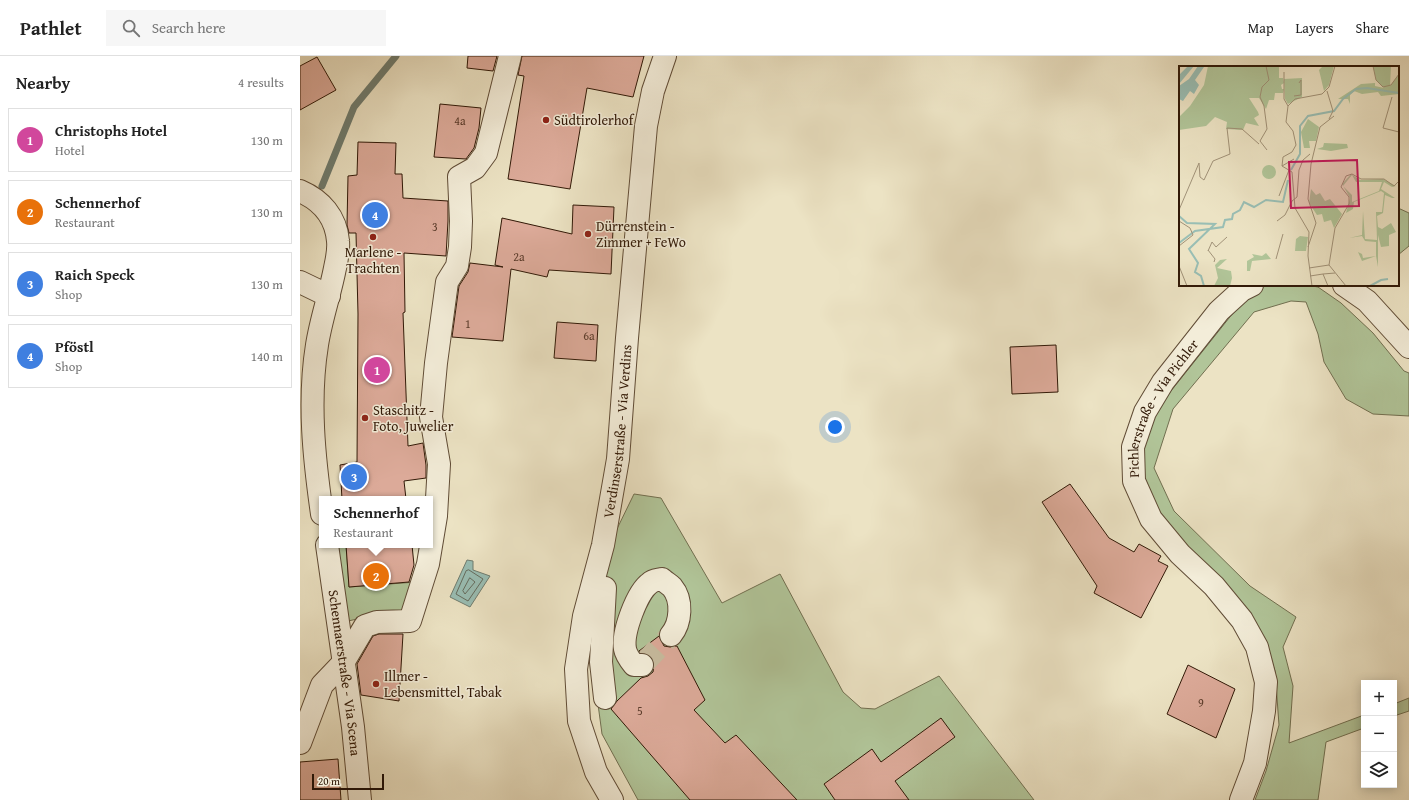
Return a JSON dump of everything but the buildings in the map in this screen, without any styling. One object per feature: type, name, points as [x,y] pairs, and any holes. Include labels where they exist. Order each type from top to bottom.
[{"type":"street","points":[[433,534],[436,516],[439,464],[431,417],[432,402],[447,282],[457,266],[460,247],[461,221],[459,177],[475,168],[486,153],[510,56]]},
{"type":"street","name":"Verdinserstraße - Via Verdins","points":[[612,800],[596,772],[579,722],[576,669],[584,616],[603,545],[618,459],[646,126],[653,91],[665,56]]},
{"type":"street","points":[[303,192],[327,211],[333,220],[339,242],[338,254],[329,296],[317,343],[312,378],[316,473],[319,496]]},
{"type":"street","points":[[300,282],[329,296]]},
{"type":"street","name":"Pichlerstraße - Via Pichler","points":[[1241,800],[1255,763],[1264,712],[1266,682],[1257,647],[1242,620],[1214,586],[1180,554],[1151,519],[1134,481],[1133,446],[1145,412],[1163,382],[1219,311],[1242,290],[1250,286]]},
{"type":"street","points":[[1346,286],[1367,300],[1409,347]]},
{"type":"street","name":"Schennaerstraße - Via Scena","points":[[326,548],[353,727],[360,800]]},
{"type":"street","points":[[300,743],[322,685],[343,662],[365,626],[377,622],[410,620],[428,564],[431,548]]},
{"type":"street","points":[[642,665],[634,665],[628,658],[625,648],[629,624],[635,605],[641,592],[651,581],[662,579],[673,588],[678,601],[680,614],[676,628],[671,635]]},
{"type":"street","points":[[605,588],[601,662],[605,698]]},
{"type":"green space","points":[[1399,208],[1409,213],[1409,246],[1399,254]]},
{"type":"green space","points":[[1265,286],[1318,287],[1341,303],[1373,333],[1404,371],[1409,373],[1409,416],[1373,414],[1346,399],[1324,362],[1318,334],[1306,302],[1291,301],[1254,312],[1173,409],[1154,468],[1174,511],[1250,586],[1296,617],[1283,647],[1293,686],[1289,743],[1361,716],[1361,729],[1326,742],[1318,800],[1255,800],[1266,771],[1279,725],[1275,671],[1264,637],[1235,597],[1161,519],[1147,495],[1142,466],[1143,441],[1155,411],[1245,298],[1258,288]]},
{"type":"green space","points":[[634,494],[661,498],[722,603],[780,574],[843,692],[861,708],[875,709],[939,676],[1034,800],[638,800],[602,734],[593,667],[596,603],[615,533]]},
{"type":"green space","points":[[338,548],[346,548],[349,587],[416,582],[406,615],[381,614],[348,621]]},
{"type":"green space","points":[[1409,698],[1409,711],[1397,715],[1397,703]]},
{"type":"water","points":[[467,560],[473,561],[473,570],[490,576],[470,607],[450,597]]},
{"type":"waterway","points":[[322,186],[354,107],[396,56]]},
{"type":"tunnel","points":[[642,665],[671,635]]},
{"type":"place","name":"Südtirolerhof","points":[[546,120]]},
{"type":"place","name":"Pföstl","points":[[375,215]]},
{"type":"place","name":"Dürrenstein - Zimmer + FeWo","points":[[588,234]]},
{"type":"place","name":"Marlene - Trachten","points":[[373,237]]},
{"type":"place","name":"Christophs Hotel","points":[[377,370]]},
{"type":"place","name":"Staschitz - Foto, Juwelier","points":[[365,418]]},
{"type":"place","name":"Raich Speck","points":[[354,477]]},
{"type":"place","name":"Schennerhof","points":[[376,576]]},
{"type":"place","name":"Illmer - Lebensmittel, Tabak","points":[[376,684]]}]
